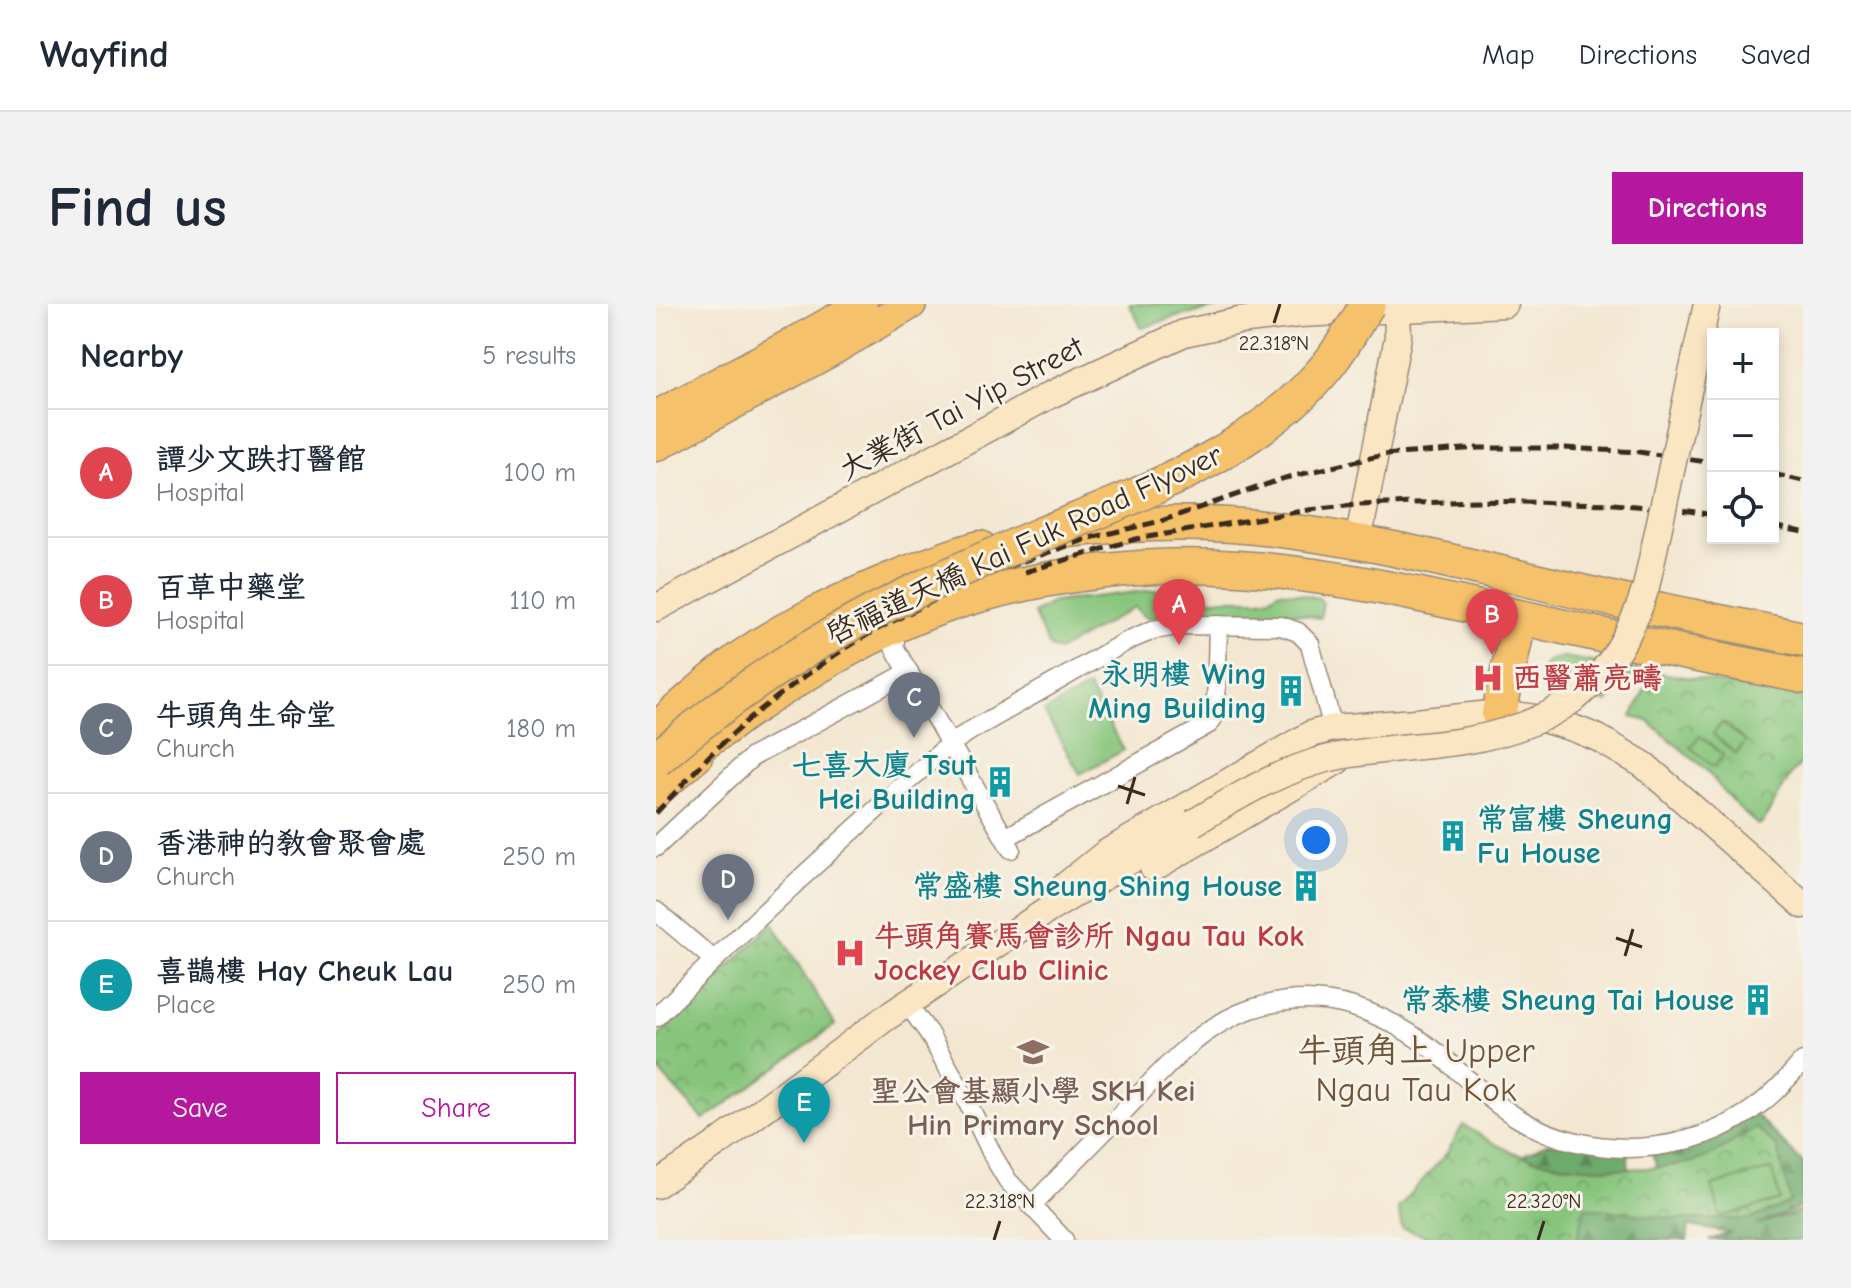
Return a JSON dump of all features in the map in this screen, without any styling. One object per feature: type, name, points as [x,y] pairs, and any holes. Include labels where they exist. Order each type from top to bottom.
[{"type":"highway","name":"啓福道天橋 Kai Fuk Road Flyover","points":[[657,769],[731,686],[812,631],[868,600],[1127,487],[1208,446],[1269,404],[1296,380],[1334,334],[1353,304]]},
{"type":"highway","name":"啓福道天橋 Kai Fuk Road Flyover","points":[[657,769],[747,688],[848,625],[1040,535],[1172,480],[1237,442],[1278,414],[1383,306]]},
{"type":"highway","points":[[656,730],[740,659],[814,615],[870,588],[973,550],[1015,539],[1111,526],[1272,528],[1358,541],[1613,600],[1803,639]]},
{"type":"highway","points":[[657,769],[720,732],[786,687],[897,625],[969,598],[1035,582],[1116,571],[1171,567],[1241,568],[1311,575],[1489,609],[1803,676]]},
{"type":"highway","points":[[1489,609],[1511,627],[1515,640],[1508,714]]},
{"type":"highway","points":[[1508,714],[1532,654],[1544,643],[1576,630]]},
{"type":"main road","points":[[656,416],[849,315],[911,304]]},
{"type":"main road","name":"大業街 Tai Yip Street","points":[[656,608],[1050,395],[1184,333],[1239,321],[1383,306],[1505,304]]},
{"type":"main road","points":[[656,1185],[721,1141],[884,1019],[1051,908],[1267,781],[1311,763],[1380,749],[1462,741],[1524,726],[1581,694],[1608,666],[1631,628],[1646,587],[1707,304]]},
{"type":"main road","points":[[1358,541],[1398,337],[1383,306]]},
{"type":"main road","points":[[656,446],[849,315]]},
{"type":"main road","points":[[656,712],[696,683],[740,659]]},
{"type":"main road","points":[[1051,908],[1065,886],[1106,853],[1299,739],[1333,728],[1508,714],[1543,719],[1598,738],[1644,765],[1803,905]]},
{"type":"main road","points":[[1051,908],[1075,906],[1124,885],[1367,744],[1416,722]]},
{"type":"street","points":[[897,625],[894,647],[1008,844],[1209,724],[1215,715],[1216,705],[1218,625]]},
{"type":"street","points":[[656,1017],[830,851],[950,744],[1146,633],[1183,625],[1281,626],[1298,632],[1310,644],[1333,728]]},
{"type":"street","points":[[656,847],[752,757],[909,672]]},
{"type":"street","points":[[656,911],[714,960]]},
{"type":"street","points":[[1032,1205],[1188,1045],[1220,1023],[1267,1005],[1318,1000],[1352,1006],[1378,1015],[1426,1044],[1518,1119],[1545,1132],[1596,1146],[1658,1147],[1707,1134],[1761,1104],[1803,1062]]},
{"type":"street","points":[[908,1005],[935,1044],[1008,1181],[1064,1240]]},
{"type":"green space","points":[[1129,304],[1234,304],[1142,328]]},
{"type":"green space","points":[[1157,590],[1159,602],[1177,599],[1260,599],[1280,591],[1319,598],[1323,603],[1320,618],[1273,612],[1181,611],[1150,618],[1135,607],[1058,651],[1050,648],[1033,613],[1053,602]]},
{"type":"green space","points":[[1563,657],[1803,697],[1803,761],[1758,825],[1734,804],[1706,770],[1648,721],[1632,717],[1648,682],[1620,677],[1607,703],[1545,687],[1542,673],[1547,661]]},
{"type":"green space","points":[[1088,687],[1124,750],[1080,774],[1044,712]]},
{"type":"green space","points":[[1722,723],[1746,742],[1736,754],[1713,734]]},
{"type":"green space","points":[[1700,736],[1723,755],[1714,767],[1690,747]]},
{"type":"green space","points":[[773,923],[835,1025],[704,1120],[656,1068],[656,1042],[662,1032]]},
{"type":"green space","points":[[1752,1111],[1803,1163],[1803,1206],[1756,1225],[1803,1210],[1803,1240],[1709,1240],[1729,1233],[1689,1226],[1687,1240],[1555,1240],[1502,1166],[1547,1143],[1628,1147],[1629,1199],[1661,1178],[1648,1144]]},
{"type":"green space","points":[[1463,1125],[1506,1149],[1530,1158],[1579,1166],[1634,1169],[1702,1159],[1756,1128],[1777,1147],[1791,1202],[1751,1219],[1675,1219],[1585,1207],[1577,1240],[1440,1240],[1402,1228],[1398,1208],[1447,1153]]},
{"type":"green space","points":[[1772,1169],[1780,1200],[1721,1217],[1712,1186]]},
{"type":"railway","points":[[656,813],[710,755],[751,717],[835,655],[872,632],[958,588],[1004,568],[1090,538],[1161,521],[1285,478],[1383,455],[1479,448],[1565,448],[1639,452],[1707,462]]},
{"type":"railway","points":[[1779,475],[1803,481]]},
{"type":"railway","points":[[1025,572],[1136,539],[1357,505],[1477,501],[1614,504],[1707,514]]},
{"type":"railway","points":[[1779,527],[1803,532]]},
{"type":"place","name":"譚少文跌打醫館","points":[[1179,645]]},
{"type":"place","name":"百草中藥堂","points":[[1492,655]]},
{"type":"place","name":"西醫蕭亮疇","points":[[1488,678]]},
{"type":"place","name":"永明樓 Wing Ming Building","points":[[1291,691]]},
{"type":"place","name":"牛頭角生命堂","points":[[914,738]]},
{"type":"place","name":"七喜大廈 Tsut Hei Building","points":[[1000,782]]},
{"type":"place","name":"常富樓 Sheung Fu House","points":[[1453,836]]},
{"type":"place","name":"常盛樓 Sheung Shing House","points":[[1306,886]]},
{"type":"place","name":"香港神的教會聚會處","points":[[728,920]]},
{"type":"place","name":"牛頭角賽馬會診所 Ngau Tau Kok Jockey Club Clinic","points":[[850,953]]},
{"type":"place","name":"常泰樓 Sheung Tai House","points":[[1758,1000]]},
{"type":"place","name":"聖公會基顯小學 SKH Kei Hin Primary School","points":[[1033,1052]]},
{"type":"place","name":"喜鵲樓 Hay Cheuk Lau","points":[[804,1143]]},
{"type":"district","name":"牛頭角上 Upper Ngau Tau Kok","points":[[1416,1070]]}]
